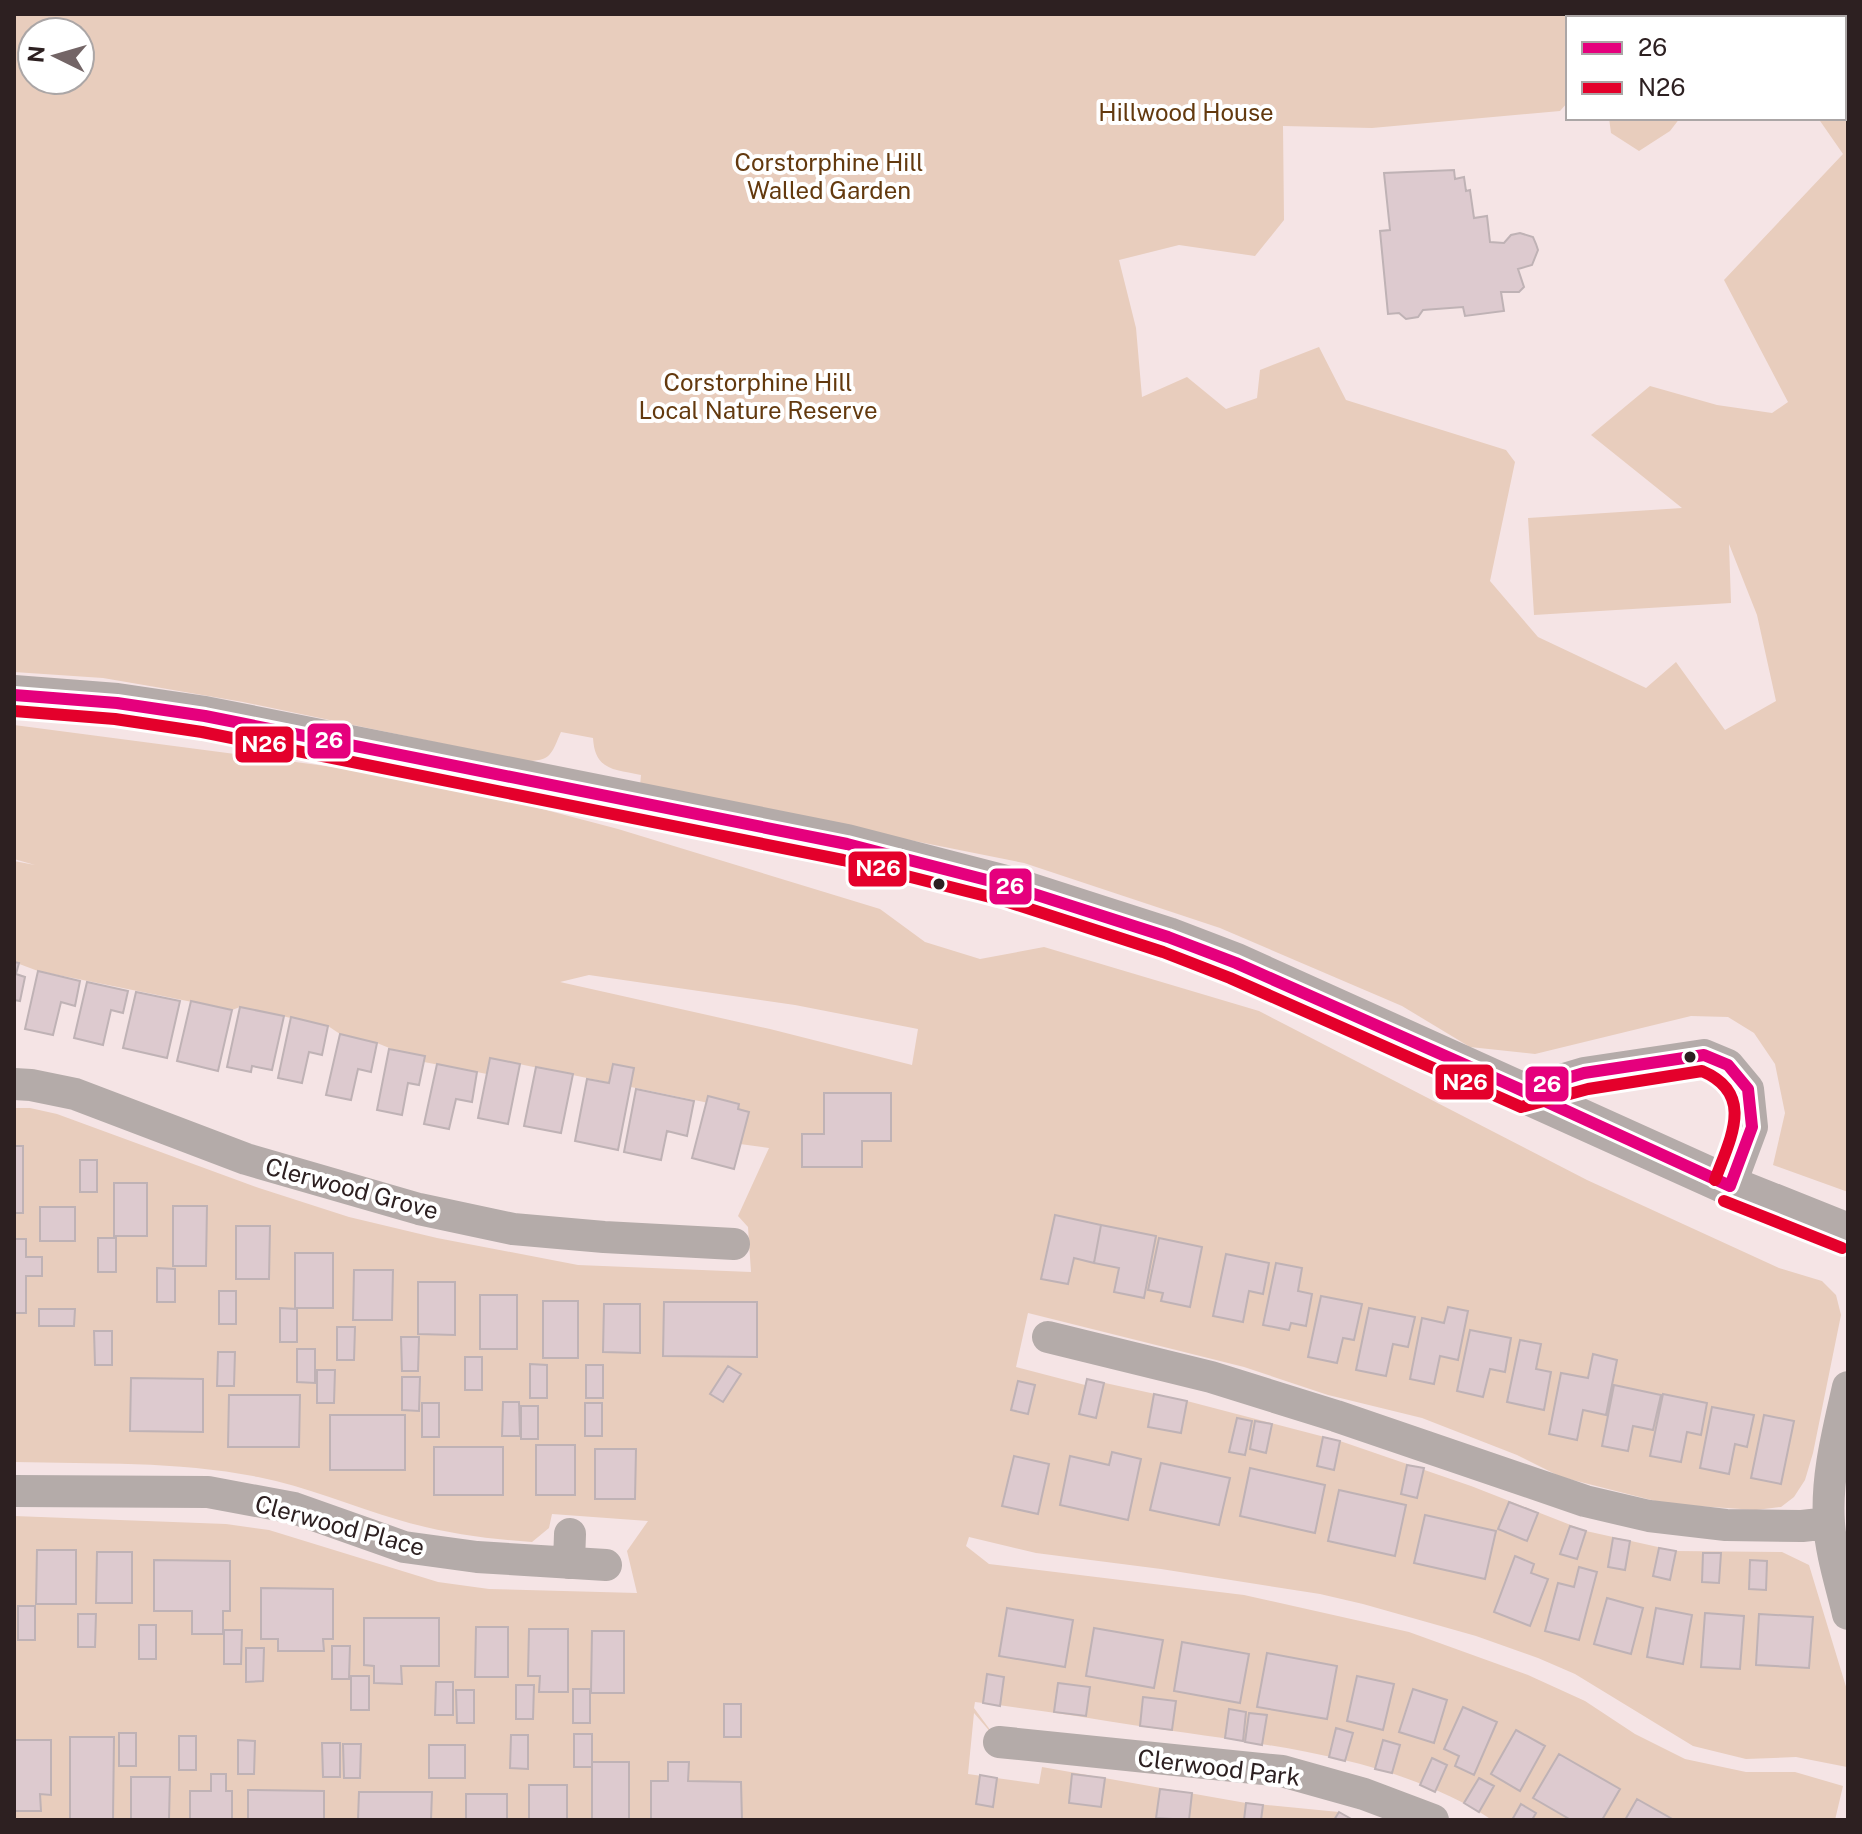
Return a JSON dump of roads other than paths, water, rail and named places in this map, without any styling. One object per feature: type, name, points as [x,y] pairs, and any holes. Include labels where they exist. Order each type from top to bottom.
[{"type":"street","points":[[14,695],[117,703],[205,716],[847,844],[977,878],[1182,942],[1524,1091],[1730,1186],[1848,1233]]},
{"type":"street","points":[[1524,1091],[1584,1073],[1704,1055],[1728,1065],[1748,1089],[1752,1127],[1730,1186]]},
{"type":"street","name":"Clerwood Grove","points":[[14,1084],[75,1094],[246,1159],[419,1209],[513,1229],[702,1231],[734,1244]]},
{"type":"street","points":[[1048,1337],[1211,1377],[1585,1501],[1649,1516],[1726,1525],[1802,1526],[1829,1523]]},
{"type":"street","points":[[1848,1387],[1831,1473],[1829,1523],[1833,1554],[1848,1614]]},
{"type":"street","name":"Clerwood Place","points":[[14,1491],[208,1492],[294,1508],[404,1547],[477,1557],[570,1549],[606,1565]]},
{"type":"street","name":"Clerwood Park","points":[[999,1742],[1282,1771],[1364,1794],[1433,1820]]},
{"type":"park label","name":"Hillwood House","points":[[1186,112]]},
{"type":"park label","name":"Corstorphine Hill Walled Garden","points":[[829,176]]},
{"type":"park label","name":"Corstorphine Hill Local Nature Reserve","points":[[758,396]]}]
